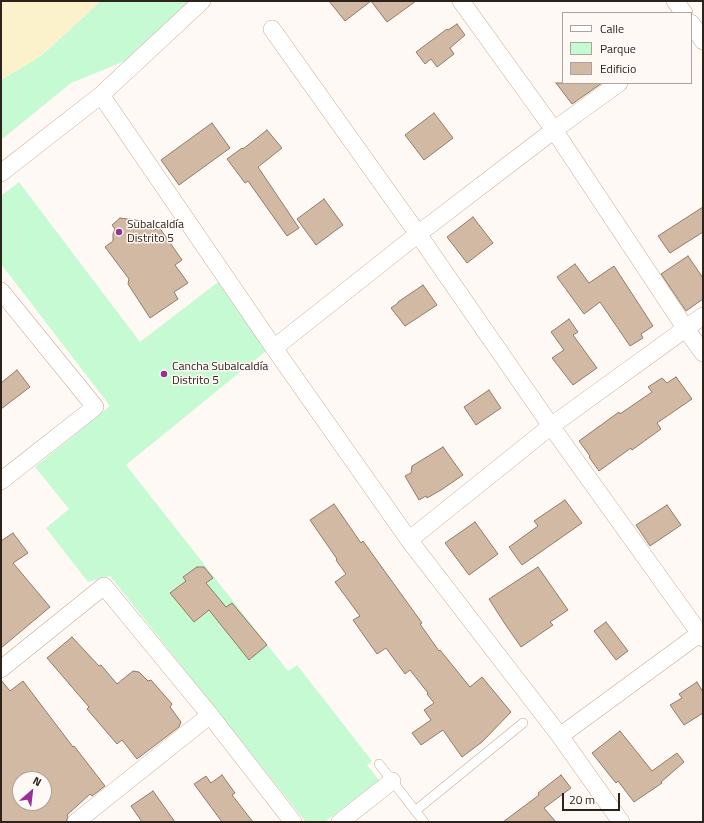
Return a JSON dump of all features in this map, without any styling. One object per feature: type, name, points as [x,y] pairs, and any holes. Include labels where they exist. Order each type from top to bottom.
[{"type":"street","points":[[1,173],[101,95],[202,1]]},
{"type":"street","points":[[461,1],[554,130],[703,353]]},
{"type":"street","points":[[675,1],[683,12]]},
{"type":"street","points":[[272,29],[418,234],[551,426],[702,634],[560,736]]},
{"type":"street","points":[[274,348],[418,234],[554,130],[618,84]]},
{"type":"street","points":[[101,95],[274,348],[409,540],[560,736],[621,822]]},
{"type":"street","points":[[1,291],[95,407],[1,481]]},
{"type":"street","points":[[409,540],[551,426],[703,316]]},
{"type":"street","points":[[1,669],[104,586],[210,715],[293,822]]},
{"type":"street","points":[[76,822],[210,715]]},
{"type":"street","points":[[340,822],[392,781]]},
{"type":"lane","points":[[415,811],[523,723]]},
{"type":"lane","points":[[379,764],[424,822]]},
{"type":"green space","points":[[101,1],[189,1],[125,61],[71,83],[1,140],[1,80],[42,55]]},
{"type":"green space","points":[[19,182],[140,342],[218,282],[266,351],[126,465],[288,671],[297,665],[372,761],[367,765],[379,780],[325,822],[305,821],[110,576],[88,582],[46,528],[69,509],[35,467],[110,406],[1,264],[1,196]]},
{"type":"sand","points":[[1,1],[101,1],[42,55],[1,80]]},
{"type":"building","points":[[329,1],[371,1],[345,21]]},
{"type":"building","points":[[371,1],[416,1],[387,22]]},
{"type":"building","points":[[457,24],[465,35],[450,48],[454,54],[437,67],[431,59],[425,64],[416,52],[447,29],[448,30]]},
{"type":"building","points":[[556,83],[601,84],[572,104]]},
{"type":"building","points":[[434,113],[453,138],[424,160],[405,135]]},
{"type":"building","points":[[212,123],[230,148],[179,185],[161,160]]},
{"type":"building","points":[[267,130],[282,148],[258,167],[299,228],[287,236],[248,181],[245,183],[227,159],[242,148],[243,149]]},
{"type":"building","points":[[324,199],[343,225],[316,245],[297,219]]},
{"type":"building","points":[[703,207],[703,232],[670,253],[658,236]]},
{"type":"building","points":[[473,217],[493,243],[467,263],[447,237]]},
{"type":"building","points":[[120,218],[149,222],[155,230],[159,227],[182,260],[175,265],[188,283],[174,292],[178,299],[150,318],[128,284],[129,279],[105,247],[113,241],[115,229],[112,225]]},
{"type":"building","points":[[688,256],[703,278],[703,299],[686,311],[661,274]]},
{"type":"building","points":[[575,264],[589,283],[614,266],[653,326],[641,334],[643,338],[630,346],[600,302],[584,314],[557,277]]},
{"type":"building","points":[[423,285],[437,305],[405,326],[391,308]]},
{"type":"building","points":[[569,319],[578,332],[573,335],[597,368],[573,385],[552,358],[564,350],[551,332]]},
{"type":"building","points":[[17,370],[30,387],[1,409],[1,383]]},
{"type":"building","points":[[676,377],[692,399],[657,423],[661,429],[599,471],[579,441],[619,412],[620,414],[652,392],[648,387],[662,378],[667,383]]},
{"type":"building","points":[[489,390],[501,408],[476,425],[464,407]]},
{"type":"building","points":[[443,447],[463,475],[427,498],[426,496],[419,500],[405,476],[411,473],[412,466]]},
{"type":"building","points":[[565,500],[582,523],[522,565],[509,547],[538,526],[534,521]]},
{"type":"building","points":[[334,504],[361,543],[363,541],[422,623],[420,624],[439,651],[440,650],[470,687],[482,677],[511,712],[482,742],[462,757],[443,730],[421,745],[412,733],[431,720],[424,710],[434,703],[410,670],[405,674],[386,648],[377,654],[353,620],[360,616],[335,582],[346,574],[310,520]]},
{"type":"building","points":[[667,505],[681,525],[650,546],[636,525]]},
{"type":"building","points":[[475,522],[498,554],[469,575],[445,543]]},
{"type":"building","points":[[13,533],[28,553],[13,563],[50,607],[1,648],[1,541]]},
{"type":"building","points":[[197,567],[204,567],[213,578],[206,583],[226,607],[232,603],[267,645],[249,660],[209,610],[194,622],[170,593],[186,581],[183,577]]},
{"type":"building","points":[[538,567],[568,610],[550,622],[553,625],[521,647],[489,599]]},
{"type":"building","points":[[606,622],[628,651],[616,660],[594,631]]},
{"type":"building","points":[[72,637],[99,666],[101,665],[117,684],[133,671],[139,672],[148,681],[151,680],[172,704],[170,707],[181,722],[179,727],[137,759],[122,740],[117,744],[87,709],[89,707],[47,658]]},
{"type":"building","points":[[1,680],[10,691],[23,681],[73,747],[74,746],[105,786],[92,796],[90,794],[67,815],[68,817],[66,822],[1,822]]},
{"type":"building","points":[[697,682],[703,692],[703,713],[684,725],[670,705],[682,698],[679,694]]},
{"type":"building","points":[[620,731],[652,771],[677,753],[684,762],[661,782],[662,783],[634,802],[618,781],[616,783],[592,753]]},
{"type":"building","points":[[222,775],[235,793],[232,795],[253,822],[222,822],[194,784],[206,776],[211,783]]},
{"type":"building","points":[[561,775],[571,788],[544,808],[556,822],[503,822],[539,795],[538,793]]},
{"type":"building","points":[[153,791],[175,822],[142,822],[131,806]]},
{"type":"place","name":"Subalcaldía Distrito 5","points":[[119,232]]},
{"type":"place","name":"Cancha Subalcaldía Distrito 5","points":[[164,374]]}]
